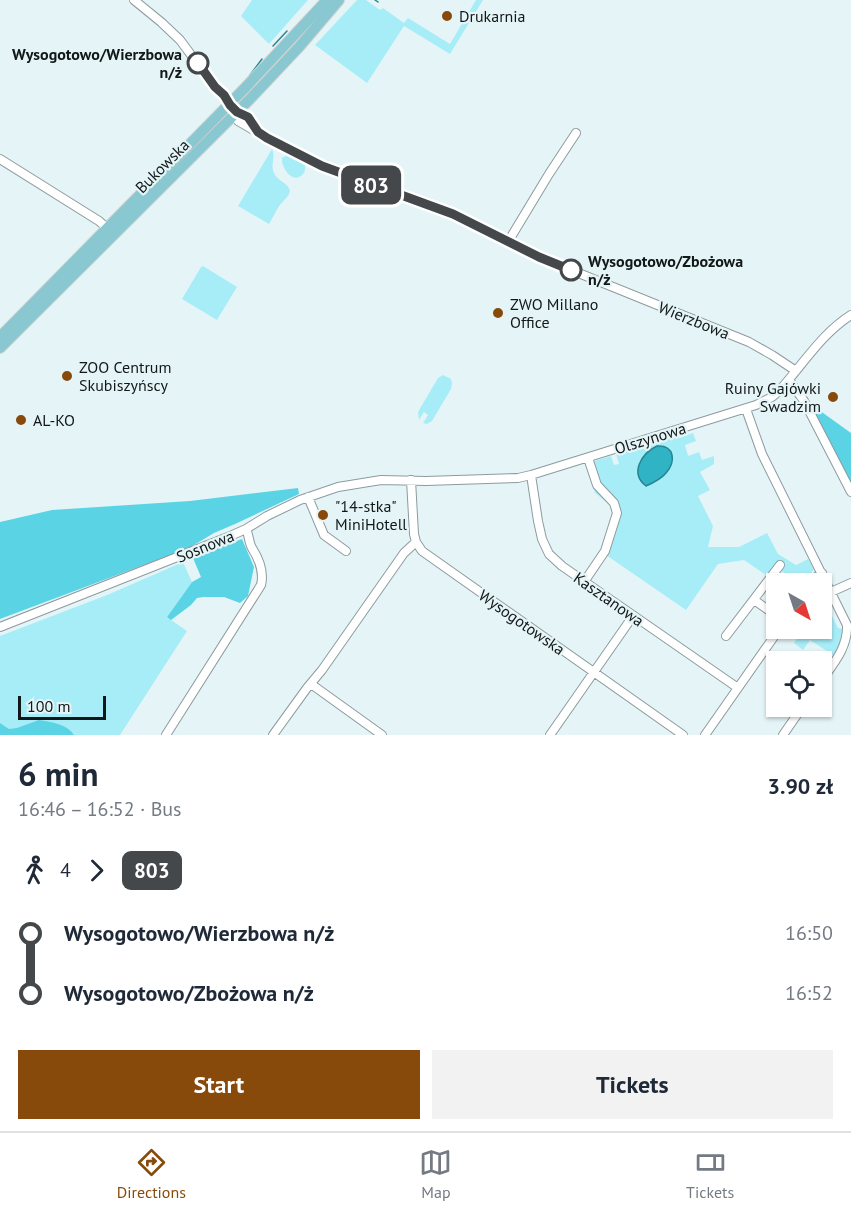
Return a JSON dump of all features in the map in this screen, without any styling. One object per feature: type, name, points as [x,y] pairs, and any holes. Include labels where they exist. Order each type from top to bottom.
[{"type":"main road","name":"Bukowska","points":[[0,348],[233,108],[327,0]]},
{"type":"main road","name":"Bukowska","points":[[0,337],[233,108],[249,100],[339,0]]},
{"type":"street","name":"Wierzbowa","points":[[134,0],[180,40],[215,87],[220,99],[248,117],[258,132]]},
{"type":"street","points":[[248,117],[249,100]]},
{"type":"street","name":"Wierzbowa","points":[[233,108],[238,121],[322,166],[453,214],[539,257],[749,342],[796,371]]},
{"type":"street","points":[[508,242],[576,133]]},
{"type":"street","points":[[0,159],[99,221],[108,229]]},
{"type":"street","name":"Olszynowa","points":[[411,480],[531,476],[746,409],[771,397],[789,380],[833,329],[851,315]]},
{"type":"street","points":[[789,380],[804,401],[851,492]]},
{"type":"street","points":[[746,409],[762,454],[822,573]]},
{"type":"street","points":[[584,582],[605,551],[617,513],[614,503],[597,485],[588,458]]},
{"type":"street","name":"Kasztanowa","points":[[531,476],[540,531],[549,554],[584,582],[738,688]]},
{"type":"street","name":"Sosnowa","points":[[0,627],[246,529],[267,516],[308,497],[338,487],[371,480],[411,480]]},
{"type":"street","points":[[273,735],[404,553],[416,542],[411,480]]},
{"type":"street","points":[[308,497],[324,535],[346,551]]},
{"type":"street","points":[[166,735],[261,585],[262,574],[258,556],[251,546],[246,529]]},
{"type":"street","name":"Wysogotowska","points":[[416,542],[431,558],[682,735]]},
{"type":"street","points":[[726,636],[780,565]]},
{"type":"street","points":[[832,592],[851,583]]},
{"type":"street","points":[[832,594],[847,625],[848,633],[843,649],[832,665]]},
{"type":"street","points":[[754,600],[766,608]]},
{"type":"street","points":[[550,735],[633,616]]},
{"type":"street","points":[[705,735],[772,639]]},
{"type":"street","points":[[310,684],[382,735]]},
{"type":"street","points":[[783,735],[795,717]]},
{"type":"shaded area","points":[[252,0],[308,0],[269,44],[241,16]]},
{"type":"shaded area","points":[[357,0],[366,0],[380,10],[383,8],[404,23],[408,18],[450,44],[476,0],[483,0],[450,54],[404,26],[367,83],[315,45]]},
{"type":"shaded area","points":[[272,149],[274,173],[290,191],[269,224],[238,206]]},
{"type":"shaded area","points":[[289,154],[304,163],[305,170],[301,176],[292,177],[285,169],[282,158]]},
{"type":"shaded area","points":[[203,266],[237,287],[217,320],[182,299]]},
{"type":"shaded area","points":[[443,375],[451,379],[451,389],[432,421],[427,424],[423,423],[428,415],[424,412],[419,420],[418,412],[438,378]]},
{"type":"shaded area","points":[[805,400],[851,433],[851,486]]},
{"type":"shaded area","points":[[693,433],[696,441],[685,445],[688,456],[699,452],[702,460],[714,456],[714,464],[700,472],[710,490],[698,496],[713,526],[708,547],[739,547],[767,533],[778,554],[796,565],[808,559],[814,569],[811,573],[784,573],[780,570],[778,573],[766,573],[766,575],[744,560],[718,564],[686,610],[606,555],[619,512],[595,493],[585,464],[611,456],[614,465],[619,464],[616,454],[678,436],[679,438]]},
{"type":"shaded area","points":[[657,446],[663,446],[670,451],[671,464],[662,477],[646,486],[638,475],[638,469],[642,458]]},
{"type":"shaded area","points":[[298,488],[299,494],[214,533],[189,548],[0,619],[0,522],[52,510],[190,501]]},
{"type":"shaded area","points":[[242,539],[254,567],[248,596],[240,603],[224,597],[197,598],[171,620],[167,617],[192,582],[201,577],[193,558]]},
{"type":"shaded area","points":[[183,562],[192,582],[167,617],[187,631],[120,735],[0,735],[0,636],[107,595]]},
{"type":"shaded area","points":[[832,616],[838,628],[843,629],[839,646],[833,655],[832,651],[827,651],[810,640],[803,650],[794,643],[797,639],[832,639]]},
{"type":"shaded area","points":[[39,720],[63,726],[74,735],[0,735],[0,723],[9,729]]},
{"type":"waterway","points":[[273,46],[287,31]]},
{"type":"waterway","points":[[250,75],[262,59]]},
{"type":"bus line","name":"803","points":[[198,63],[230,105],[237,112],[248,117],[258,132],[267,138],[322,166],[453,214],[539,257],[571,270]]},
{"type":"place","name":"Drukarnia","points":[[447,16]]},
{"type":"place","name":"Wysogotowo/Wierzbowa n/ż","points":[[198,63]]},
{"type":"place","name":"Wysogotowo/Zbożowa n/ż","points":[[571,270]]},
{"type":"place","name":"ZWO Millano Office","points":[[498,313]]},
{"type":"place","name":"ZOO Centrum Skubiszyńscy","points":[[67,376]]},
{"type":"place","name":"Ruiny Gajówki Swadzim","points":[[833,397]]},
{"type":"place","name":"AL-KO","points":[[21,420]]},
{"type":"place","name":"\"14-stka\" MiniHotell","points":[[323,515]]}]
